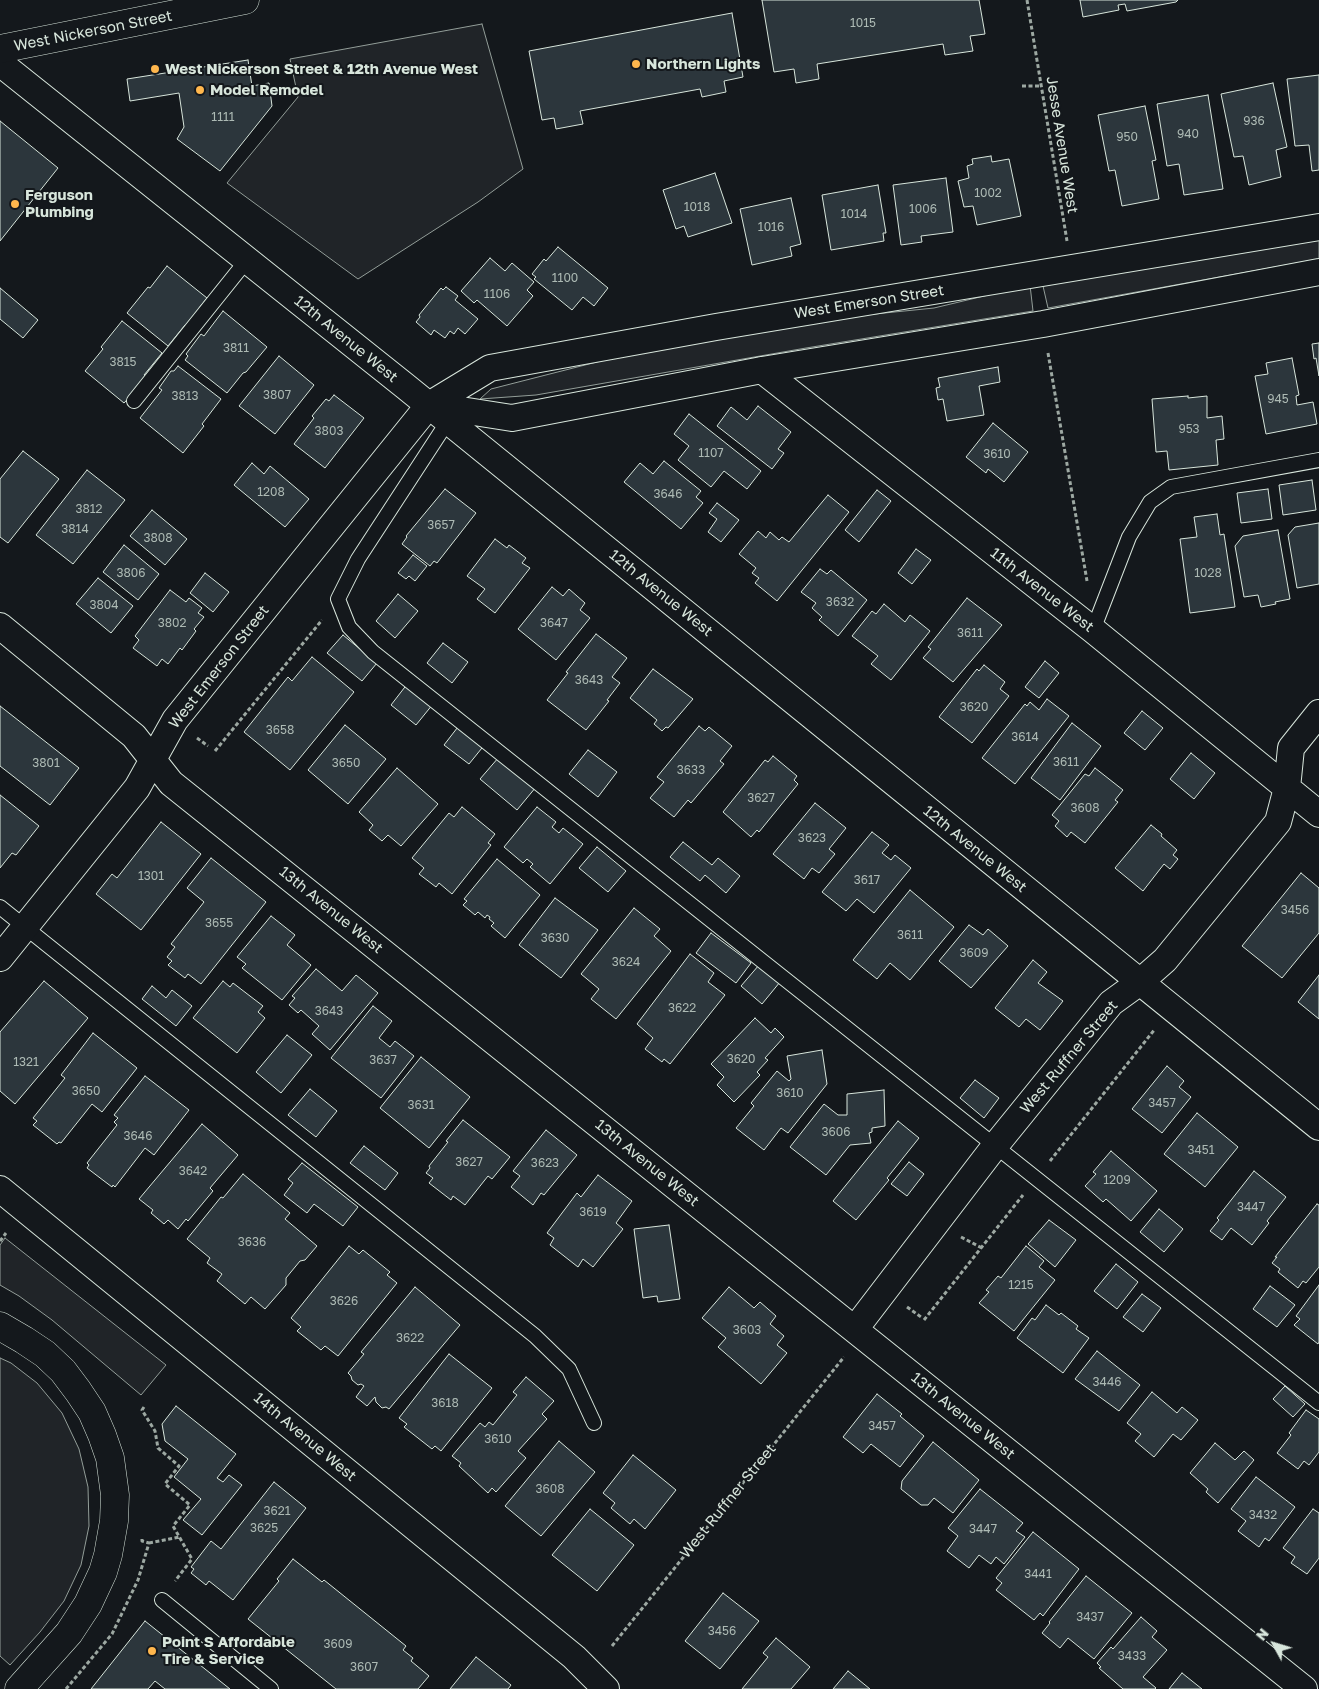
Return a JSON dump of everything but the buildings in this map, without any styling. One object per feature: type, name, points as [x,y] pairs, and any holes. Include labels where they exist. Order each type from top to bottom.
[{"type":"main road","name":"West Nickerson Street","points":[[0,49],[245,0]]},
{"type":"main road","points":[[0,1318],[16,1330],[12,1337]]},
{"type":"main road","points":[[0,1326],[12,1337],[45,1354],[63,1371],[78,1391],[92,1412],[102,1435],[110,1458],[114,1483],[112,1538],[103,1572],[88,1604],[68,1633],[19,1689]]},
{"type":"street","name":"12th Avenue West","points":[[0,63],[438,413],[1319,1127]]},
{"type":"street","name":"West Emerson Street","points":[[0,958],[137,788],[175,720],[438,413],[490,368],[716,327],[1319,227]]},
{"type":"street","points":[[438,413],[512,418],[762,370],[1043,324],[1319,272]]},
{"type":"street","name":"11th Avenue West","points":[[762,370],[1093,630],[1319,814]]},
{"type":"street","name":"13th Avenue West","points":[[0,626],[134,736],[172,783],[1304,1689]]},
{"type":"street","name":"West Ruffner Street","points":[[855,1329],[995,1146],[1111,1003],[1140,982],[1165,960],[1278,822],[1287,788],[1291,748],[1319,713]]},
{"type":"street","name":"14th Avenue West","points":[[0,1189],[574,1657],[591,1684]]},
{"type":"lane","points":[[134,401],[247,260]]},
{"type":"lane","name":"West Emerson Street","points":[[438,413],[338,599],[349,627],[373,652],[995,1146]]},
{"type":"lane","points":[[1093,630],[1129,537],[1150,502],[1170,488],[1319,460]]},
{"type":"lane","points":[[0,908],[535,1336],[569,1369],[594,1423]]},
{"type":"lane","points":[[995,1146],[1319,1403]]},
{"type":"lane","points":[[162,1600],[271,1689]]},
{"type":"path","name":"Jesse Avenue West","points":[[1027,0],[1067,242]]},
{"type":"path","points":[[1022,86],[1041,86]]},
{"type":"path","points":[[1047,350],[1088,588]]},
{"type":"path","points":[[215,752],[326,615]]},
{"type":"path","points":[[0,1241],[6,1233]]},
{"type":"path","name":"West Ruffner Street","points":[[612,1646],[844,1357]]},
{"type":"path","points":[[144,1407],[142,1410],[155,1430],[158,1448],[179,1466],[165,1484],[190,1504],[173,1526],[192,1559],[178,1577]]},
{"type":"path","points":[[142,1541],[149,1543],[180,1537]]},
{"type":"path","points":[[66,1689],[112,1634],[138,1580],[149,1543]]},
{"type":"shaded area","points":[[482,24],[523,169],[478,202],[358,279],[227,183],[298,97],[290,59]]},
{"type":"shaded area","points":[[1319,237],[1319,259],[1048,308],[1043,286]]},
{"type":"shaded area","points":[[1030,285],[1033,311],[536,395],[480,399],[491,389],[636,352],[776,324],[934,308]]},
{"type":"shaded area","points":[[5,1238],[166,1365],[141,1395],[52,1320],[0,1285],[0,1245]]},
{"type":"shaded area","points":[[0,1358],[11,1363],[37,1383],[62,1413],[79,1449],[88,1487],[89,1526],[81,1565],[64,1601],[40,1632],[10,1665],[0,1656]]},
{"type":"place","name":"Northern Lights","points":[[636,64]]},
{"type":"place","name":"West Nickerson Street & 12th Avenue West","points":[[155,69]]},
{"type":"place","name":"Model Remodel","points":[[200,90]]},
{"type":"place","name":"Ferguson Plumbing","points":[[15,204]]},
{"type":"place","name":"Point S Affordable Tire & Service","points":[[152,1651]]}]
